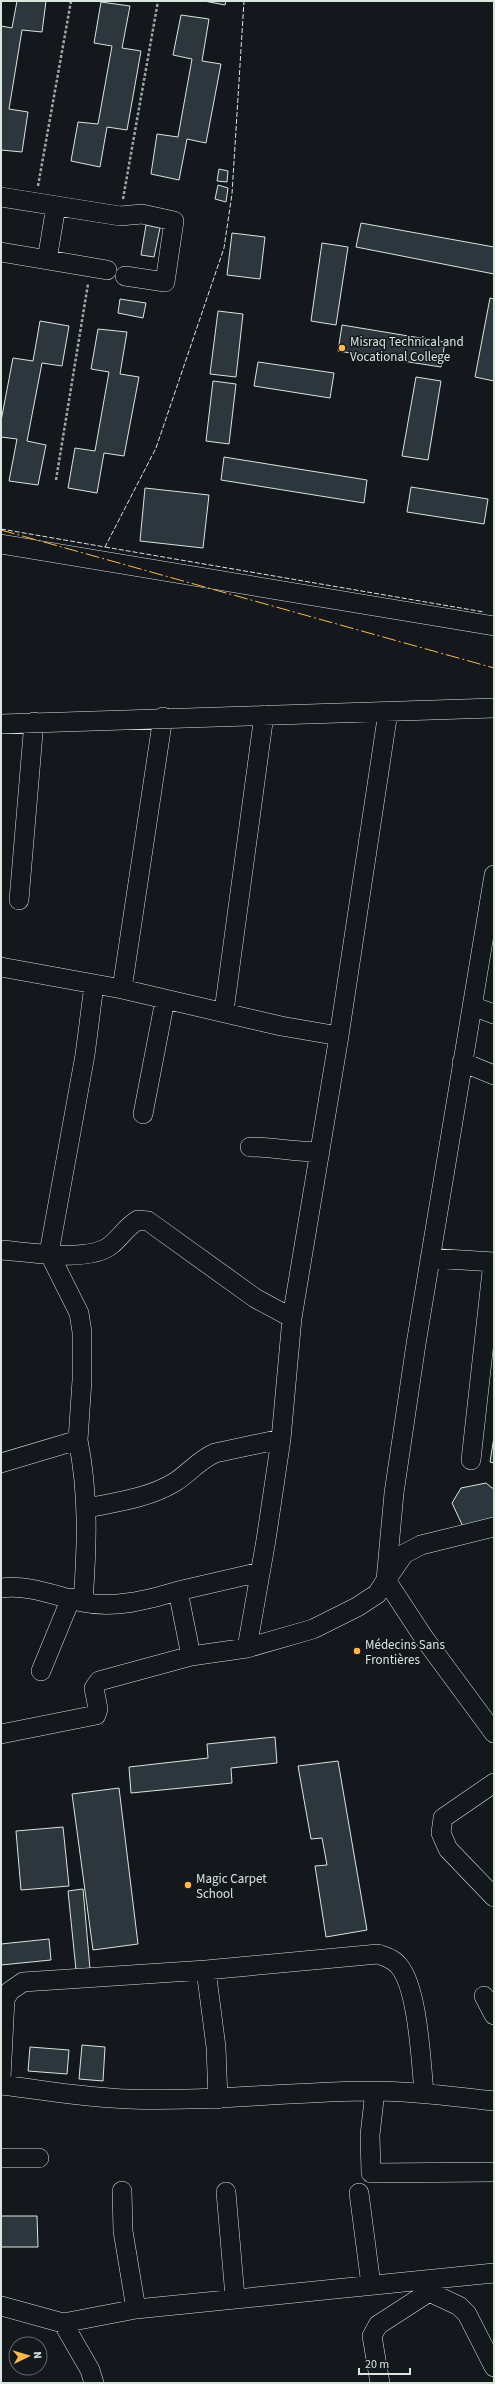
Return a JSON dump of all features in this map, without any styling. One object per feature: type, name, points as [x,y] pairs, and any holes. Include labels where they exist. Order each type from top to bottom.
[{"type":"street","points":[[1,197],[120,216],[142,214],[174,221],[165,282],[126,276]]},
{"type":"street","points":[[47,260],[56,206]]},
{"type":"street","points":[[1,252],[99,269]]},
{"type":"street","points":[[1,544],[494,626]]},
{"type":"street","points":[[1,724],[163,717],[494,708]]},
{"type":"street","points":[[247,1648],[281,1439],[292,1318],[339,1036],[388,712]]},
{"type":"street","points":[[224,1011],[264,715]]},
{"type":"street","points":[[122,989],[163,717]]},
{"type":"street","points":[[19,900],[34,722]]},
{"type":"street","points":[[494,875],[430,1258],[394,1493],[386,1580],[424,1638],[494,1733]]},
{"type":"street","points":[[1,967],[122,989],[165,1000],[224,1011],[281,1026],[339,1036]]},
{"type":"street","points":[[41,1671],[77,1600],[87,1508],[84,1473],[78,1440],[82,1387],[82,1332],[79,1313],[49,1253],[85,1054],[94,985]]},
{"type":"street","points":[[143,1114],[165,1000]]},
{"type":"street","points":[[472,1006],[494,1014]]},
{"type":"street","points":[[462,1062],[494,1075]]},
{"type":"street","points":[[250,1146],[274,1147],[300,1152],[320,1152]]},
{"type":"street","points":[[1,1250],[85,1254],[111,1246],[129,1225],[138,1220],[148,1221],[255,1298],[292,1318]]},
{"type":"street","points":[[430,1258],[493,1262],[471,1460]]},
{"type":"street","points":[[87,1508],[158,1491],[176,1482],[206,1457],[215,1453],[281,1439]]},
{"type":"street","points":[[1,1463],[78,1440]]},
{"type":"street","points":[[1,1734],[96,1715],[98,1709],[94,1688],[99,1681],[191,1656],[247,1648],[313,1629],[377,1594],[404,1554],[420,1546],[490,1534]]},
{"type":"street","points":[[1,1588],[25,1588],[77,1600],[103,1604],[142,1601],[260,1572]]},
{"type":"street","points":[[178,1591],[191,1656]]},
{"type":"street","points":[[494,1783],[443,1818],[442,1833],[448,1849],[494,1897]]},
{"type":"street","points":[[1,2078],[5,1999],[10,1991],[23,1982],[206,1970],[378,1954],[391,1958],[400,1966],[408,1983],[413,2004],[424,2092]]},
{"type":"street","points":[[206,1970],[216,2048],[218,2099]]},
{"type":"street","points":[[484,1996],[494,2015]]},
{"type":"street","points":[[1,2085],[94,2097],[218,2099],[375,2091],[424,2092],[494,2101]]},
{"type":"street","points":[[375,2091],[370,2135],[371,2173],[494,2172]]},
{"type":"street","points":[[1,2158],[39,2158]]},
{"type":"street","points":[[122,2191],[123,2231],[136,2309]]},
{"type":"street","points":[[226,2192],[235,2297]]},
{"type":"street","points":[[359,2193],[371,2285]]},
{"type":"street","points":[[1,2306],[63,2322],[136,2309],[235,2297],[371,2285],[428,2286],[494,2274]]},
{"type":"street","points":[[428,2286],[459,2306],[467,2314],[494,2368]]},
{"type":"street","points":[[380,2383],[372,2336],[378,2325],[428,2286]]},
{"type":"street","points":[[63,2322],[90,2370],[94,2383]]},
{"type":"path","points":[[36,202],[71,1]]},
{"type":"path","points":[[120,216],[158,1]]},
{"type":"path","points":[[56,480],[99,269]]},
{"type":"building","points":[[17,1],[46,1],[42,32],[22,30],[9,109],[28,112],[22,152],[1,150],[1,26],[12,28]]},
{"type":"building","points":[[204,1],[226,1],[225,5]]},
{"type":"building","points":[[101,2],[130,6],[122,48],[141,51],[127,130],[107,127],[100,167],[71,161],[78,122],[98,124],[112,46],[94,43]]},
{"type":"building","points":[[181,15],[209,19],[202,61],[221,64],[206,143],[187,139],[179,180],[151,174],[157,134],[178,137],[192,59],[173,55]]},
{"type":"building","points":[[219,169],[228,171],[227,182],[217,181]]},
{"type":"building","points":[[218,185],[228,188],[226,202],[215,199]]},
{"type":"building","points":[[361,223],[494,247],[494,274],[356,247]]},
{"type":"building","points":[[146,225],[160,228],[154,257],[141,255]]},
{"type":"building","points":[[232,233],[265,237],[260,279],[227,275]]},
{"type":"building","points":[[322,243],[348,247],[336,325],[311,321]]},
{"type":"building","points":[[490,298],[494,299],[494,381],[475,377]]},
{"type":"building","points":[[120,299],[146,303],[143,318],[118,313]]},
{"type":"building","points":[[218,311],[243,314],[236,377],[210,374]]},
{"type":"building","points":[[40,321],[69,326],[62,366],[42,363],[27,441],[46,445],[38,485],[9,481],[17,439],[1,437],[1,421],[13,358],[33,361]]},
{"type":"building","points":[[342,325],[445,342],[441,367],[338,351]]},
{"type":"building","points":[[98,329],[127,332],[120,374],[139,377],[124,456],[104,453],[97,493],[68,488],[75,448],[95,451],[109,372],[91,369]]},
{"type":"building","points":[[258,362],[334,373],[330,398],[254,386]]},
{"type":"building","points":[[416,377],[441,381],[428,460],[402,456]]},
{"type":"building","points":[[213,381],[236,384],[229,444],[206,441]]},
{"type":"building","points":[[224,457],[367,480],[364,503],[221,480]]},
{"type":"building","points":[[411,487],[488,499],[484,524],[407,512]]},
{"type":"building","points":[[145,488],[209,495],[203,548],[140,541]]},
{"type":"building","points":[[494,1437],[494,1463],[490,1462]]},
{"type":"building","points":[[486,1483],[494,1488],[494,1522],[465,1531],[452,1503],[461,1488]]},
{"type":"building","points":[[275,1737],[277,1763],[231,1768],[232,1783],[131,1793],[129,1767],[208,1758],[207,1744]]},
{"type":"building","points":[[338,1761],[367,1930],[326,1937],[315,1866],[327,1865],[322,1838],[311,1839],[298,1766]]},
{"type":"building","points":[[119,1788],[138,1944],[93,1950],[72,1794]]},
{"type":"building","points":[[63,1827],[69,1886],[21,1890],[16,1831]]},
{"type":"building","points":[[83,1889],[90,1969],[76,1970],[68,1891]]},
{"type":"building","points":[[49,1939],[51,1960],[1,1965],[1,1944]]},
{"type":"building","points":[[82,2045],[105,2047],[103,2081],[79,2079]]},
{"type":"building","points":[[30,2047],[69,2050],[67,2074],[28,2071]]},
{"type":"building","points":[[1,2216],[37,2216],[38,2247],[1,2247]]},
{"type":"fence","points":[[1,529],[105,547],[156,448],[224,248],[232,194],[244,1]]},
{"type":"fence","points":[[105,547],[484,612]]},
{"type":"power","points":[[1,530],[494,668]]},
{"type":"place","name":"Misraq Technical and Vocational College","points":[[342,348]]},
{"type":"place","name":"Médecins Sans Frontières","points":[[357,1651]]},
{"type":"place","name":"Magic Carpet School","points":[[188,1885]]}]
